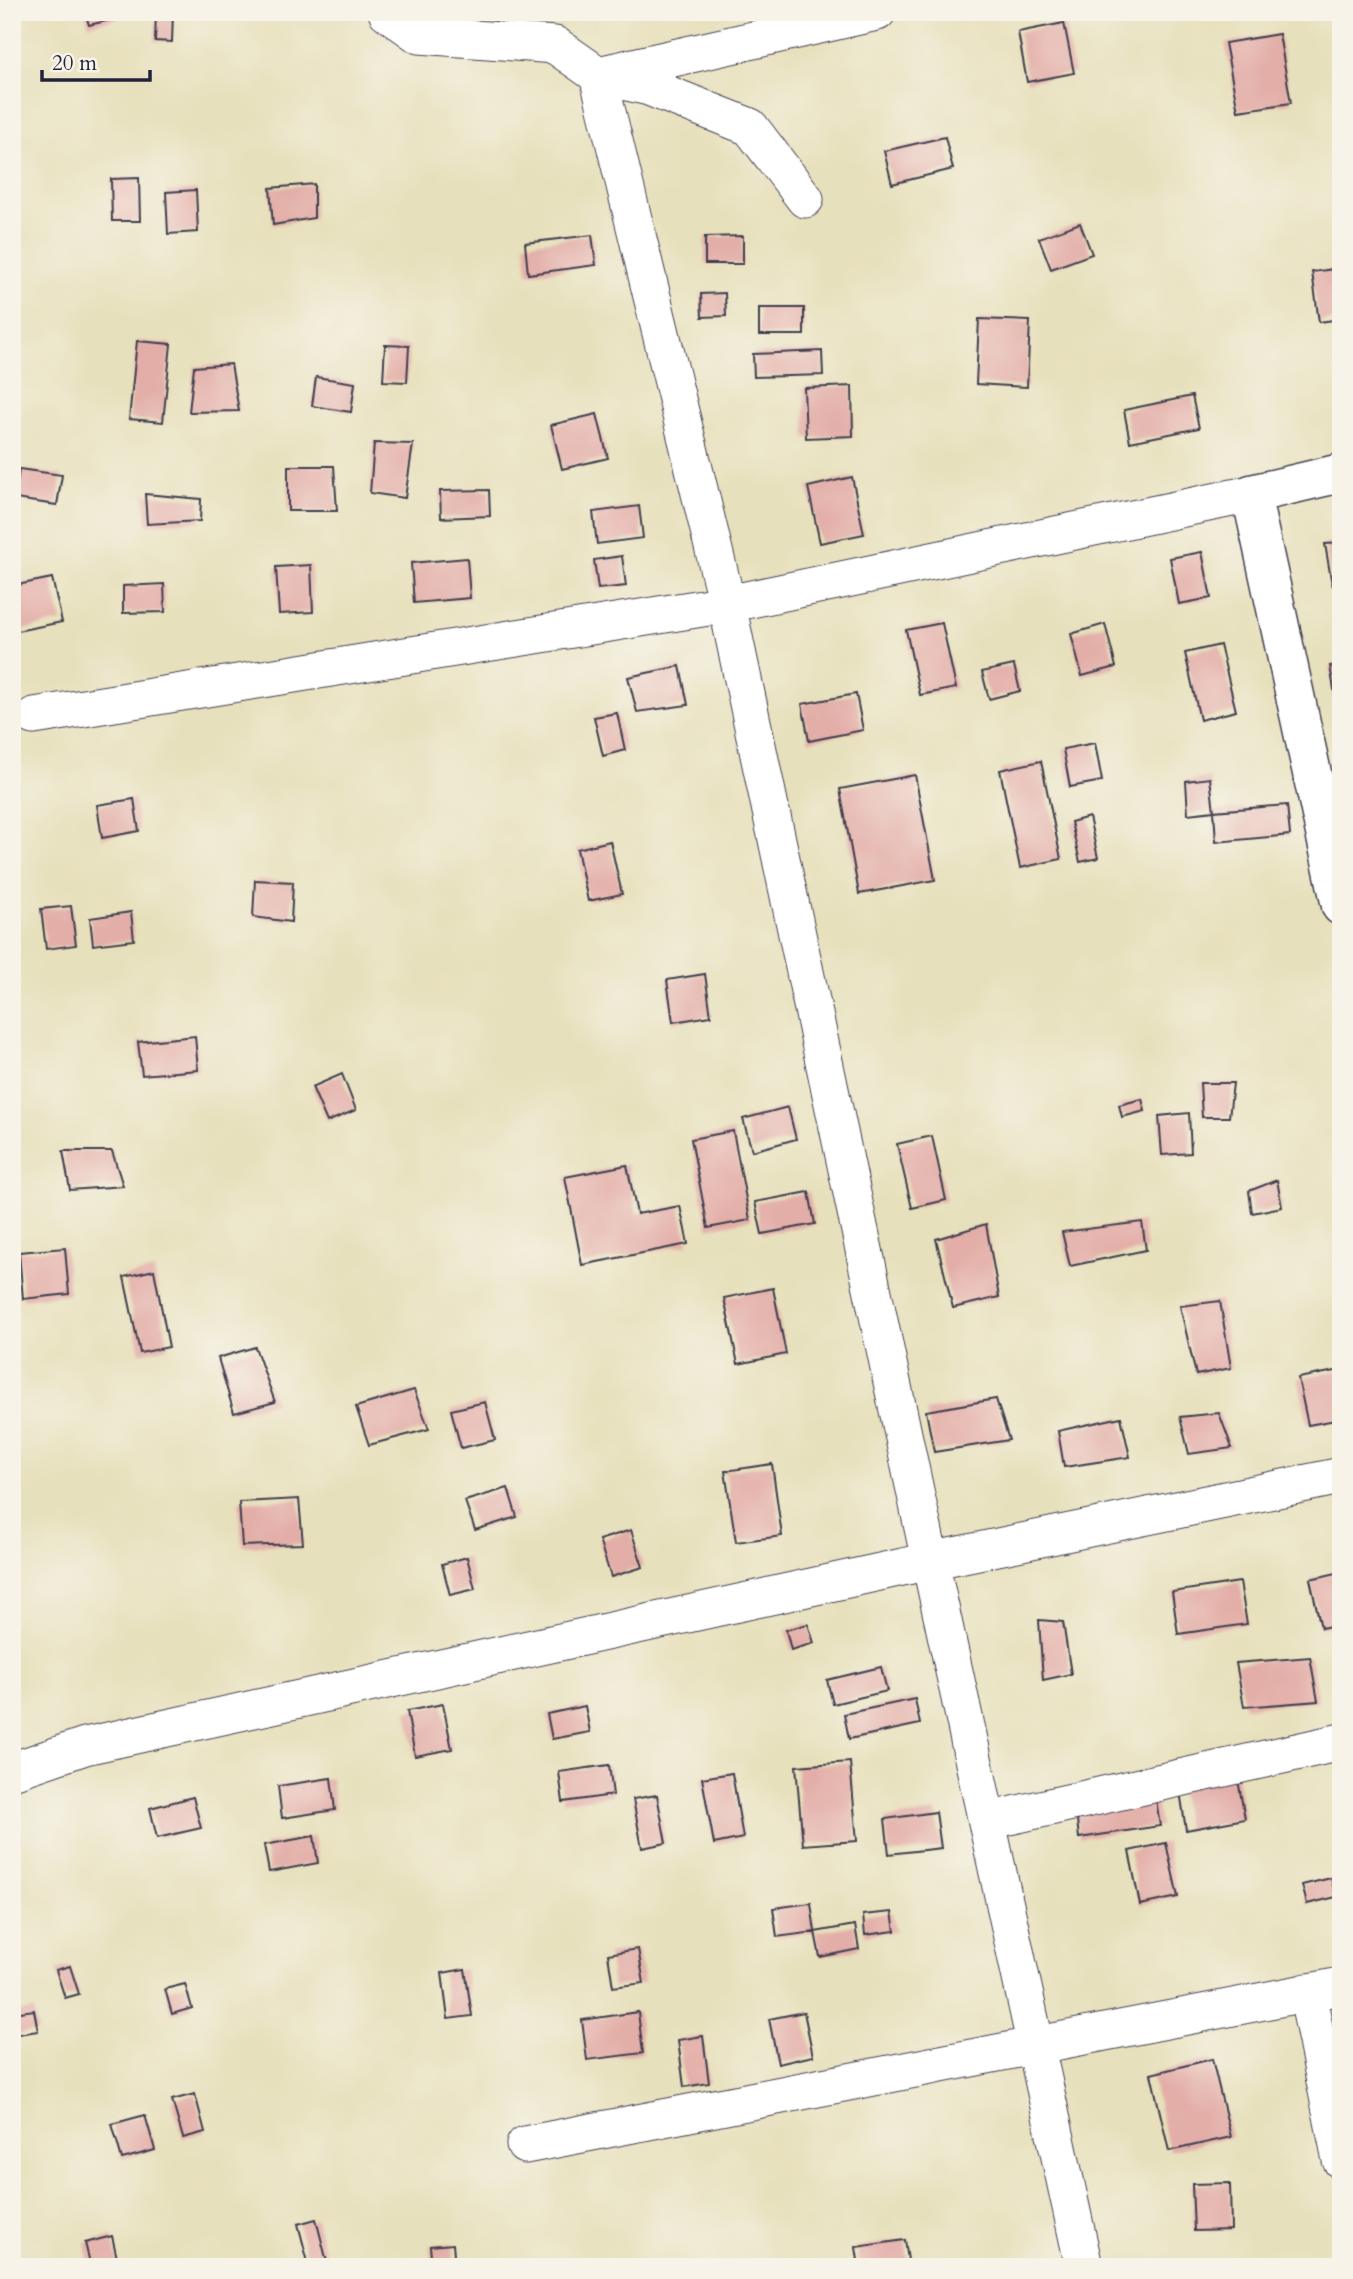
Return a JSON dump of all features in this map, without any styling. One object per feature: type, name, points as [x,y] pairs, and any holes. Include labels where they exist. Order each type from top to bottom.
[{"type":"street","points":[[387,12],[419,35],[555,45],[598,75],[649,87],[750,127],[805,200]]},
{"type":"street","points":[[598,75],[877,12]]},
{"type":"street","points":[[598,75],[727,604],[930,1561],[1084,2267]]},
{"type":"street","points":[[34,716],[727,604],[1341,473]]},
{"type":"street","points":[[1251,494],[1341,906]]},
{"type":"street","points":[[12,1771],[85,1746],[930,1561],[1341,1476]]},
{"type":"street","points":[[987,1821],[1341,1742]]},
{"type":"street","points":[[525,2145],[1324,1989],[1341,2160]]},
{"type":"building","points":[[85,12],[121,12],[123,17],[89,25]]},
{"type":"building","points":[[156,12],[173,12],[172,42],[155,41]]},
{"type":"building","points":[[1064,23],[1074,73],[1027,82],[1018,32]]},
{"type":"building","points":[[1279,34],[1291,103],[1238,111],[1225,43]]},
{"type":"building","points":[[945,137],[953,169],[892,184],[884,151]]},
{"type":"building","points":[[139,178],[140,221],[112,221],[111,179]]},
{"type":"building","points":[[314,184],[314,218],[273,225],[270,188]]},
{"type":"building","points":[[196,190],[198,232],[168,234],[166,192]]},
{"type":"building","points":[[1080,223],[1092,254],[1051,269],[1039,238]]},
{"type":"building","points":[[592,235],[596,265],[528,274],[525,243]]},
{"type":"building","points":[[743,236],[743,264],[705,264],[705,237]]},
{"type":"building","points":[[1341,268],[1341,319],[1319,322],[1312,272]]},
{"type":"building","points":[[725,293],[726,316],[702,317],[701,294]]},
{"type":"building","points":[[759,308],[804,308],[804,335],[759,335]]},
{"type":"building","points":[[979,319],[1030,321],[1027,387],[976,384]]},
{"type":"building","points":[[137,341],[171,344],[163,422],[129,419]]},
{"type":"building","points":[[385,345],[409,346],[407,382],[383,381]]},
{"type":"building","points":[[822,351],[823,375],[754,377],[753,354]]},
{"type":"building","points":[[231,364],[239,411],[189,412],[194,367]]},
{"type":"building","points":[[316,377],[355,383],[351,412],[312,406]]},
{"type":"building","points":[[852,386],[853,436],[806,438],[804,388]]},
{"type":"building","points":[[1192,396],[1199,428],[1130,442],[1124,410]]},
{"type":"building","points":[[597,414],[608,458],[562,469],[551,425]]},
{"type":"building","points":[[374,443],[413,444],[405,498],[370,493]]},
{"type":"building","points":[[288,466],[334,466],[337,511],[288,511]]},
{"type":"building","points":[[19,469],[62,475],[57,505],[15,499]]},
{"type":"building","points":[[852,477],[864,534],[820,543],[808,487]]},
{"type":"building","points":[[489,490],[490,516],[441,518],[440,491]]},
{"type":"building","points":[[145,494],[201,499],[200,521],[147,524]]},
{"type":"building","points":[[639,506],[643,538],[597,544],[593,512]]},
{"type":"building","points":[[1341,543],[1341,584],[1332,585],[1325,544]]},
{"type":"building","points":[[1202,552],[1211,598],[1179,604],[1170,558]]},
{"type":"building","points":[[622,556],[626,586],[598,589],[594,560]]},
{"type":"building","points":[[467,558],[470,598],[414,603],[411,563]]},
{"type":"building","points":[[311,565],[313,612],[279,614],[276,567]]},
{"type":"building","points":[[52,578],[62,622],[12,632],[12,586]]},
{"type":"building","points":[[164,584],[165,612],[123,613],[123,586]]},
{"type":"building","points":[[942,623],[956,688],[920,695],[906,630]]},
{"type":"building","points":[[1105,624],[1116,667],[1082,676],[1071,634]]},
{"type":"building","points":[[1220,645],[1236,711],[1200,720],[1185,653]]},
{"type":"building","points":[[1014,665],[1020,691],[989,699],[982,672]]},
{"type":"building","points":[[1341,665],[1341,713],[1338,713],[1330,666]]},
{"type":"building","points":[[680,666],[688,705],[637,712],[628,677]]},
{"type":"building","points":[[856,694],[863,730],[809,741],[802,704]]},
{"type":"building","points":[[617,713],[625,750],[603,756],[594,717]]},
{"type":"building","points":[[1095,743],[1102,781],[1070,787],[1063,749]]},
{"type":"building","points":[[1041,761],[1061,859],[1020,868],[1000,770]]},
{"type":"building","points":[[915,775],[935,880],[859,894],[840,789]]},
{"type":"building","points":[[1210,778],[1214,811],[1188,814],[1186,781]]},
{"type":"building","points":[[134,799],[139,831],[102,838],[97,805]]},
{"type":"building","points":[[1287,805],[1290,835],[1216,842],[1214,811]]},
{"type":"building","points":[[1089,817],[1098,858],[1080,862],[1071,822]]},
{"type":"building","points":[[610,841],[622,894],[588,901],[577,849]]},
{"type":"building","points":[[255,880],[293,882],[291,922],[253,917]]},
{"type":"building","points":[[71,906],[76,945],[46,949],[41,909]]},
{"type":"building","points":[[131,912],[134,940],[93,945],[90,918]]},
{"type":"building","points":[[705,974],[711,1016],[673,1022],[667,980]]},
{"type":"building","points":[[195,1036],[198,1070],[142,1075],[138,1042]]},
{"type":"building","points":[[342,1074],[356,1110],[327,1122],[312,1087]]},
{"type":"building","points":[[1200,1083],[1233,1083],[1229,1117],[1202,1117]]},
{"type":"building","points":[[1142,1099],[1145,1111],[1122,1117],[1119,1105]]},
{"type":"building","points":[[788,1107],[796,1139],[752,1151],[743,1119]]},
{"type":"building","points":[[1189,1113],[1191,1153],[1162,1155],[1159,1116]]},
{"type":"building","points":[[733,1131],[750,1220],[708,1228],[691,1139]]},
{"type":"building","points":[[932,1136],[946,1200],[912,1208],[897,1144]]},
{"type":"building","points":[[63,1151],[112,1151],[123,1186],[70,1190]]},
{"type":"building","points":[[627,1165],[637,1214],[680,1206],[688,1244],[582,1265],[565,1177]]},
{"type":"building","points":[[1277,1180],[1282,1207],[1252,1213],[1249,1191]]},
{"type":"building","points":[[809,1192],[815,1224],[762,1234],[755,1202]]},
{"type":"building","points":[[1142,1222],[1146,1250],[1070,1266],[1062,1232]]},
{"type":"building","points":[[986,1224],[999,1297],[953,1308],[936,1239]]},
{"type":"building","points":[[65,1248],[69,1294],[23,1299],[19,1252]]},
{"type":"building","points":[[154,1270],[169,1347],[140,1353],[124,1277]]},
{"type":"building","points":[[773,1288],[786,1354],[738,1364],[724,1298]]},
{"type":"building","points":[[1220,1301],[1231,1368],[1196,1375],[1180,1306]]},
{"type":"building","points":[[255,1347],[275,1402],[234,1413],[218,1358]]},
{"type":"building","points":[[1341,1370],[1341,1419],[1308,1425],[1298,1378]]},
{"type":"building","points":[[414,1390],[429,1429],[369,1445],[356,1407]]},
{"type":"building","points":[[996,1399],[1009,1440],[934,1452],[926,1411]]},
{"type":"building","points":[[485,1402],[495,1440],[461,1448],[451,1410]]},
{"type":"building","points":[[1219,1413],[1232,1448],[1189,1454],[1180,1417]]},
{"type":"building","points":[[1121,1417],[1130,1457],[1064,1467],[1058,1431]]},
{"type":"building","points":[[772,1464],[782,1536],[736,1542],[725,1471]]},
{"type":"building","points":[[508,1488],[517,1517],[475,1530],[465,1501]]},
{"type":"building","points":[[299,1499],[303,1544],[242,1546],[239,1502]]},
{"type":"building","points":[[631,1530],[643,1567],[611,1577],[599,1540]]},
{"type":"building","points":[[467,1557],[475,1589],[450,1595],[442,1564]]},
{"type":"building","points":[[1341,1572],[1341,1624],[1321,1628],[1310,1579]]},
{"type":"building","points":[[1240,1582],[1247,1624],[1178,1634],[1172,1592]]},
{"type":"building","points":[[1039,1620],[1063,1622],[1071,1674],[1043,1680]]},
{"type":"building","points":[[808,1624],[814,1643],[791,1650],[786,1630]]},
{"type":"building","points":[[1310,1657],[1318,1701],[1244,1707],[1236,1663]]},
{"type":"building","points":[[881,1667],[887,1691],[833,1704],[827,1680]]},
{"type":"building","points":[[915,1699],[920,1724],[849,1739],[844,1714]]},
{"type":"building","points":[[443,1704],[452,1749],[415,1756],[407,1711]]},
{"type":"building","points":[[585,1706],[590,1732],[552,1739],[547,1714]]},
{"type":"building","points":[[850,1762],[857,1841],[803,1845],[796,1766]]},
{"type":"building","points":[[609,1765],[613,1795],[563,1802],[559,1772]]},
{"type":"building","points":[[732,1773],[743,1838],[714,1844],[702,1778]]},
{"type":"building","points":[[1237,1774],[1245,1819],[1186,1830],[1179,1785]]},
{"type":"building","points":[[331,1778],[335,1810],[282,1818],[278,1786]]},
{"type":"building","points":[[657,1795],[666,1843],[642,1848],[633,1799]]},
{"type":"building","points":[[193,1797],[201,1828],[157,1838],[150,1808]]},
{"type":"building","points":[[1156,1799],[1160,1826],[1079,1838],[1076,1811]]},
{"type":"building","points":[[936,1812],[941,1848],[889,1854],[885,1819]]},
{"type":"building","points":[[314,1836],[318,1863],[269,1872],[264,1845]]},
{"type":"building","points":[[1166,1843],[1178,1897],[1140,1905],[1129,1851]]},
{"type":"building","points":[[1331,1878],[1336,1897],[1307,1904],[1302,1885]]},
{"type":"building","points":[[811,1903],[815,1932],[777,1937],[773,1908]]},
{"type":"building","points":[[892,1912],[895,1931],[865,1935],[863,1915]]},
{"type":"building","points":[[855,1925],[859,1949],[820,1957],[815,1932]]},
{"type":"building","points":[[638,1949],[644,1983],[613,1987],[608,1954]]},
{"type":"building","points":[[70,1966],[79,1994],[65,1998],[56,1970]]},
{"type":"building","points":[[465,1969],[472,2016],[448,2019],[442,1973]]},
{"type":"building","points":[[185,1984],[192,2008],[172,2014],[165,1989]]},
{"type":"building","points":[[34,2010],[38,2031],[12,2035],[12,2013]]},
{"type":"building","points":[[638,2012],[643,2053],[587,2060],[582,2020]]},
{"type":"building","points":[[804,2012],[813,2056],[778,2064],[769,2019]]},
{"type":"building","points":[[703,2036],[709,2083],[684,2087],[678,2040]]},
{"type":"building","points":[[1212,2059],[1231,2137],[1169,2151],[1151,2074]]},
{"type":"building","points":[[195,2094],[205,2132],[183,2138],[172,2100]]},
{"type":"building","points":[[145,2115],[155,2150],[122,2159],[112,2124]]},
{"type":"building","points":[[1230,2183],[1231,2230],[1194,2231],[1192,2184]]},
{"type":"building","points":[[316,2219],[327,2262],[309,2266],[298,2224]]},
{"type":"building","points":[[112,2236],[119,2267],[91,2267],[85,2243]]},
{"type":"building","points":[[905,2240],[909,2267],[859,2267],[856,2247]]},
{"type":"building","points":[[453,2244],[455,2267],[432,2267],[430,2246]]}]
